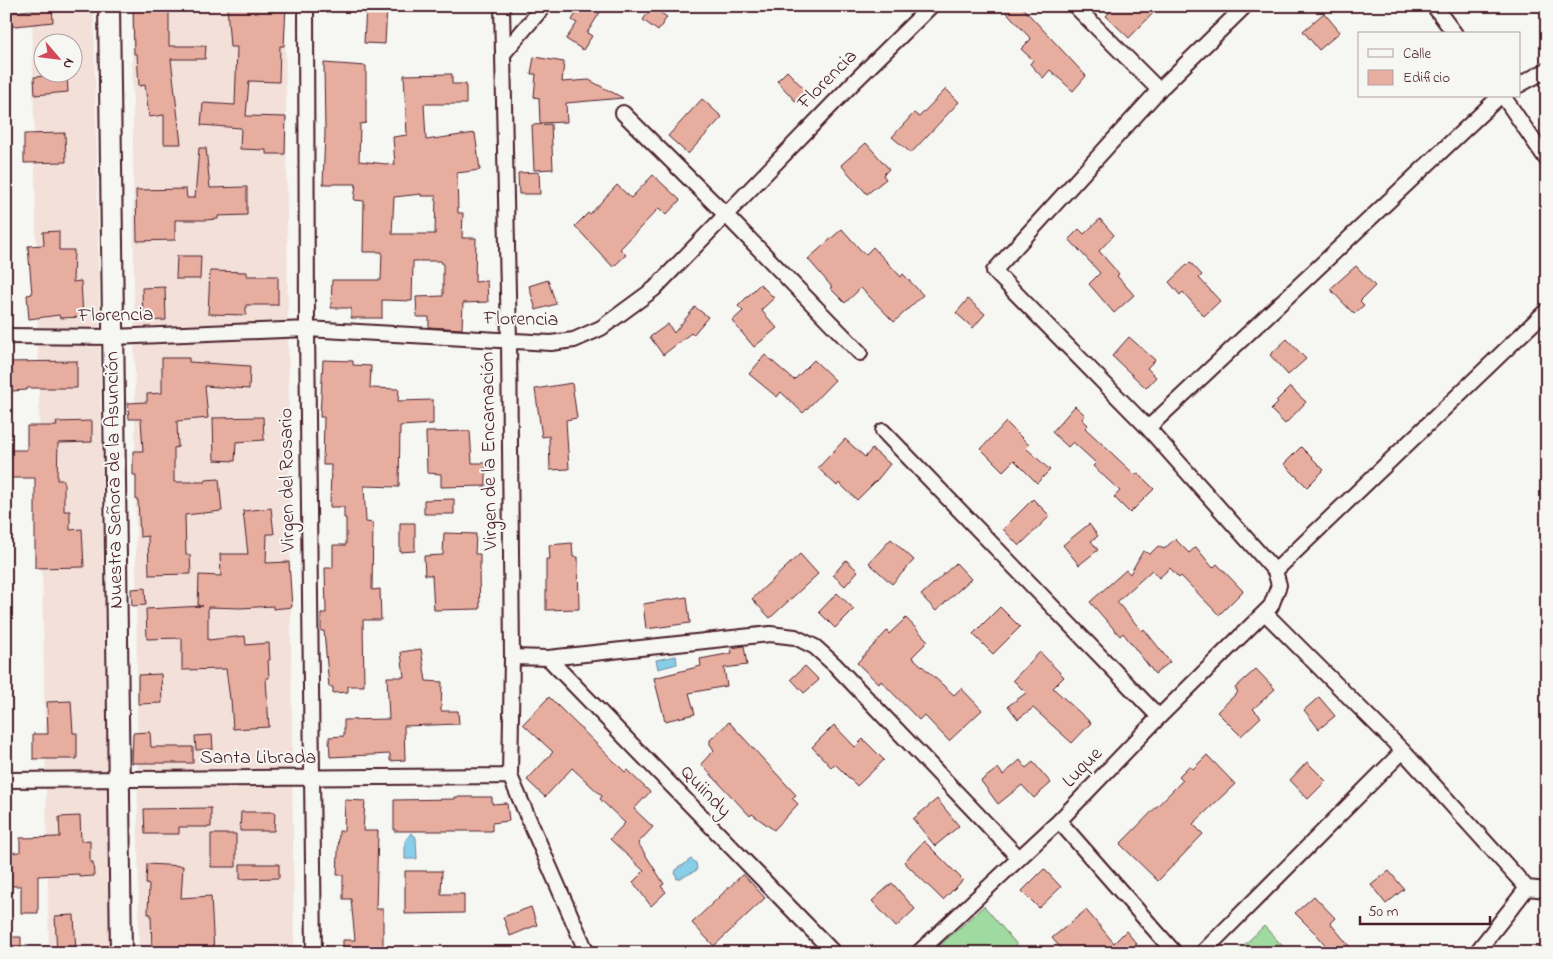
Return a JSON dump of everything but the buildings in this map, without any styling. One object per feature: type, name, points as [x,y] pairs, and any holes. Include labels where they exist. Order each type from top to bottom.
[{"type":"street","name":"Nuestra Señora de la Asunción","points":[[109,6],[121,953]]},
{"type":"street","name":"Virgen del Rosario","points":[[306,6],[306,329],[314,953]]},
{"type":"street","name":"Virgen de la Encarnación","points":[[502,6],[509,341],[512,657],[510,776]]},
{"type":"street","points":[[503,54],[544,6]]},
{"type":"street","name":"Florencia","points":[[6,336],[113,337],[306,329],[551,343],[574,340],[601,328],[654,289],[725,214],[931,6]]},
{"type":"street","points":[[1075,6],[1159,90]]},
{"type":"street","points":[[1245,6],[1159,90],[994,271],[1148,428],[1275,570],[1279,584],[1268,609],[1403,751],[1527,888],[1547,890]]},
{"type":"street","points":[[1434,6],[1454,32]]},
{"type":"street","points":[[1520,84],[1547,70]]},
{"type":"street","points":[[1148,428],[1499,98]]},
{"type":"street","points":[[1502,98],[1547,160]]},
{"type":"street","points":[[623,113],[725,214],[860,354]]},
{"type":"street","points":[[1275,570],[1547,310]]},
{"type":"street","points":[[883,431],[1159,718]]},
{"type":"street","name":"Luque","points":[[918,953],[1059,821],[1268,609]]},
{"type":"street","points":[[512,657],[548,658],[770,634],[795,637],[815,647],[835,665],[1019,858]]},
{"type":"street","name":"Quiindy","points":[[548,658],[834,953]]},
{"type":"street","points":[[1202,953],[1403,751]]},
{"type":"street","points":[[510,776],[587,953]]},
{"type":"street","name":"Santa Librada","points":[[6,780],[510,776]]},
{"type":"street","points":[[1059,821],[1175,953]]},
{"type":"street","points":[[1476,953],[1527,888]]},
{"type":"shaded area","points":[[32,6],[94,6],[110,953],[49,953],[33,82],[82,82],[82,32],[32,32]]},
{"type":"shaded area","points":[[132,6],[285,6],[294,953],[139,953]]},
{"type":"green space","points":[[984,906],[1024,953],[931,953]]},
{"type":"green space","points":[[1264,926],[1289,953],[1236,953]]},
{"type":"water","points":[[676,656],[677,664],[658,669],[656,660]]},
{"type":"water","points":[[411,833],[416,838],[417,859],[405,859],[405,841]]},
{"type":"water","points":[[691,859],[696,863],[697,870],[677,879],[675,872],[679,866],[682,866]]}]
